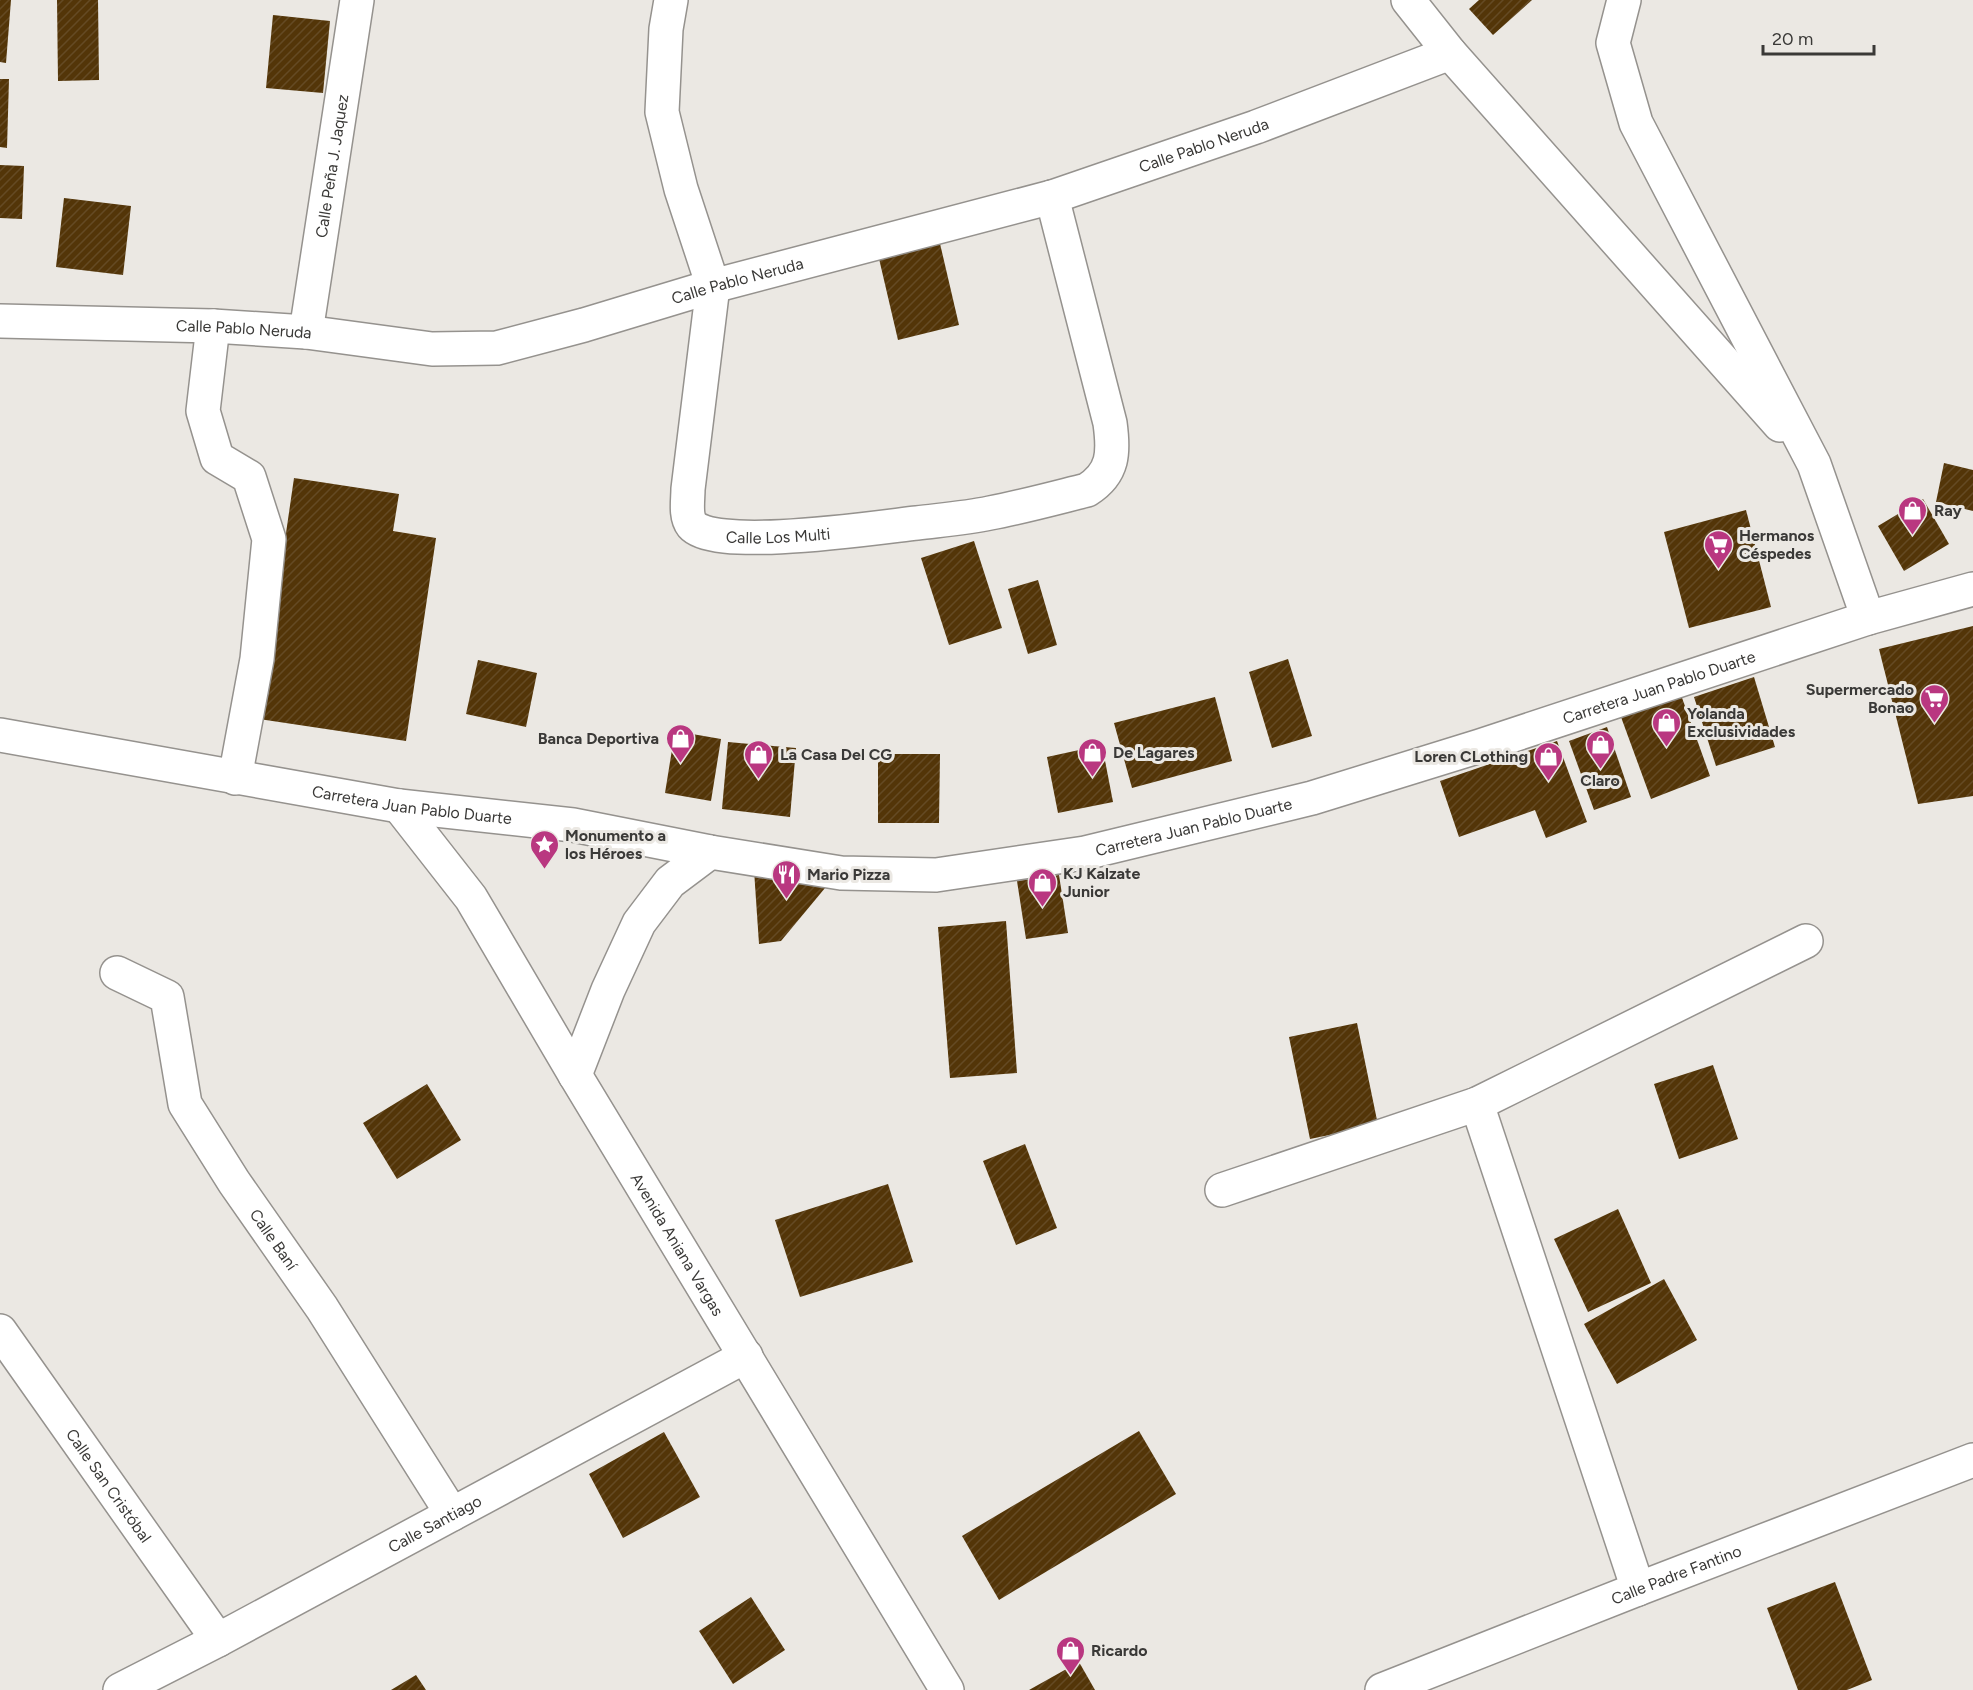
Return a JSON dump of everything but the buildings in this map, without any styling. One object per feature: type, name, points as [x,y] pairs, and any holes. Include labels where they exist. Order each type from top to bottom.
[{"type":"street","name":"Calle Peña J. Jaquez","points":[[306,332],[357,0]]},
{"type":"street","name":"Calle Los Multi","points":[[671,0],[666,29],[662,112],[681,189],[713,286],[687,509],[692,524],[702,532],[724,536],[766,538],[839,532],[987,514],[1087,490],[1101,481],[1110,463],[1113,444],[1110,423],[1052,197]]},
{"type":"street","points":[[1408,0],[1450,53],[1814,464]]},
{"type":"street","points":[[1624,0],[1613,43],[1636,123],[1814,464],[1868,618]]},
{"type":"street","name":"Calle Pablo Neruda","points":[[0,321],[213,326],[306,332],[432,349],[497,348],[584,325],[713,286],[1052,197],[1256,127],[1450,53]]},
{"type":"street","points":[[213,326],[203,411],[217,458],[249,477],[269,539],[257,659],[235,778]]},
{"type":"street","name":"Carretera Juan Pablo Duarte","points":[[0,735],[399,806],[573,825],[710,852],[841,873],[936,875],[1085,853],[1312,798],[1480,746],[1868,618],[1973,589]]},
{"type":"street","name":"Avenida Aniana Vargas","points":[[399,806],[471,898],[575,1075],[947,1690]]},
{"type":"street","points":[[575,1075],[608,990],[639,923],[670,882],[710,852]]},
{"type":"street","points":[[1222,1190],[1477,1104],[1806,941]]},
{"type":"street","name":"Calle Baní","points":[[117,973],[167,997],[185,1104],[234,1182],[322,1308],[452,1514]]},
{"type":"street","points":[[1477,1104],[1638,1589]]},
{"type":"street","name":"Calle San Cristóbal","points":[[0,1331],[218,1640]]},
{"type":"street","name":"Calle Santiago","points":[[120,1690],[218,1640],[746,1356]]},
{"type":"street","name":"Calle Padre Fantino","points":[[1382,1690],[1973,1460]]},
{"type":"place","name":"Ray","points":[[1913,536]]},
{"type":"place","name":"Hermanos Céspedes","points":[[1718,570]]},
{"type":"place","name":"Supermercado Bonao","points":[[1935,724]]},
{"type":"place","name":"Yolanda Exclusividades","points":[[1666,748]]},
{"type":"place","name":"Banca Deportiva","points":[[680,764]]},
{"type":"place","name":"Claro","points":[[1600,770]]},
{"type":"place","name":"De Lagares","points":[[1092,778]]},
{"type":"place","name":"La Casa Del CG","points":[[759,780]]},
{"type":"place","name":"Loren CLothing","points":[[1549,782]]},
{"type":"place","name":"Monumento a los Héroes","points":[[544,870]]},
{"type":"place","name":"Mario Pizza","points":[[786,900]]},
{"type":"place","name":"KJ Kalzate Junior","points":[[1042,908]]},
{"type":"place","name":"Ricardo","points":[[1070,1676]]}]
